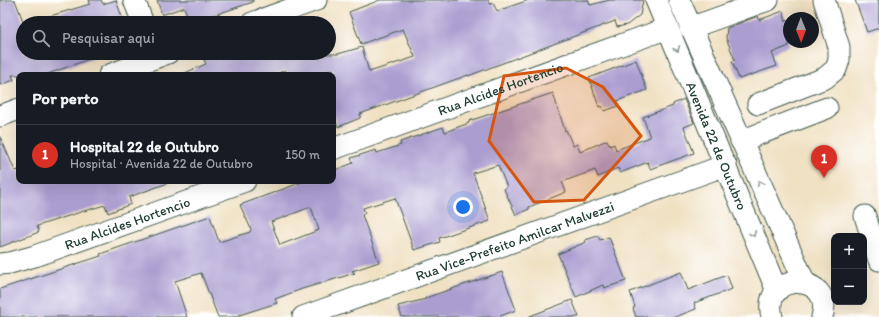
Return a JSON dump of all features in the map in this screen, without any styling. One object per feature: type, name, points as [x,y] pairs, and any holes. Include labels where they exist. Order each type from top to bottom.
[{"type":"street","points":[[134,0],[140,16]]},
{"type":"street","points":[[271,16],[316,0]]},
{"type":"street","name":"Avenida 22 de Outubro","points":[[656,0],[726,164],[777,291]]},
{"type":"street","name":"Avenida 22 de Outubro","points":[[678,0],[804,283],[813,287],[821,297],[824,306],[822,317]]},
{"type":"street","points":[[690,28],[768,0]]},
{"type":"street","points":[[758,104],[825,78],[836,69],[839,60],[839,47],[824,0]]},
{"type":"street","name":"Rua Alcides Hortencio","points":[[336,148],[668,28]]},
{"type":"street","points":[[115,72],[144,60]]},
{"type":"street","points":[[741,141],[827,108]]},
{"type":"street","points":[[0,116],[16,110]]},
{"type":"street","name":"Rua Vice-Prefeito Amilcar Malvezzi","points":[[303,317],[726,164]]},
{"type":"street","name":"Rua Alcides Hortencio","points":[[5,264],[75,243],[237,184]]},
{"type":"street","points":[[865,216],[879,260]]},
{"type":"street","points":[[772,317],[772,301],[777,291],[781,287],[792,282],[804,283]]},
{"type":"highlighted area","points":[[566,68],[603,87],[641,136],[584,200],[534,202],[489,141],[504,76]]},
{"type":"building","points":[[0,0],[15,0],[21,16],[16,16],[16,60],[87,60],[53,72],[16,72],[16,75],[12,75],[14,80],[0,85]]},
{"type":"building","points":[[89,0],[101,0],[103,4],[116,0],[122,16],[50,16],[90,4]]},
{"type":"building","points":[[157,0],[253,0],[253,2],[211,16],[187,16],[184,7],[162,15]]},
{"type":"building","points":[[380,0],[488,0],[490,4],[493,3],[497,11],[529,0],[588,0],[590,5],[610,0],[643,0],[640,15],[627,25],[617,27],[615,21],[468,76],[360,114],[360,118],[338,127],[336,122],[336,72],[333,72],[333,69],[326,72],[286,72],[285,70],[281,72],[187,72],[206,64],[204,60],[336,60],[336,54],[362,47],[369,72],[415,57],[403,29],[361,44],[349,12]]},
{"type":"building","points":[[855,0],[879,0],[879,28],[867,32]]},
{"type":"building","points":[[783,11],[784,48],[772,53],[777,66],[739,79],[732,61],[735,60],[726,38],[727,28],[758,16],[759,20]]},
{"type":"building","points":[[636,60],[647,90],[617,101],[619,106],[604,111],[602,106],[599,107],[589,78]]},
{"type":"building","points":[[553,93],[565,131],[566,130],[573,146],[577,144],[580,152],[607,140],[610,146],[614,144],[616,150],[650,137],[643,117],[673,106],[673,104],[684,99],[694,123],[684,127],[694,153],[650,169],[648,162],[620,173],[618,168],[598,177],[595,170],[562,182],[566,192],[529,207],[529,209],[516,215],[504,189],[507,187],[498,165],[473,173],[490,221],[439,238],[440,242],[414,250],[395,198],[363,208],[365,213],[362,215],[379,262],[352,271],[355,273],[275,299],[277,303],[233,317],[218,317],[201,273],[175,281],[187,317],[0,317],[0,289],[101,256],[100,254],[210,216],[219,242],[250,232],[251,229],[240,205],[297,184],[336,184],[336,170],[353,163],[351,158],[376,150],[377,153],[401,145],[400,142],[443,127],[445,132],[469,123],[469,121]],"holes":[[[311,207],[319,230],[280,245],[271,222]]]},
{"type":"building","points":[[0,136],[16,171],[16,184],[165,184],[129,197],[131,204],[108,213],[105,205],[84,211],[37,226],[39,232],[0,247]]},
{"type":"building","points":[[598,236],[600,240],[609,237],[626,281],[604,288],[603,285],[576,297],[558,254],[586,242],[585,240]]},
{"type":"building","points":[[502,272],[516,310],[498,317],[402,317],[398,306],[426,299],[425,298]]},
{"type":"building","points":[[681,272],[688,290],[727,275],[732,289],[694,303],[696,309],[675,317],[636,317],[633,308],[635,307],[630,292]]},
{"type":"building","points":[[572,300],[579,317],[530,317],[530,316]]},
{"type":"place","name":"Hospital 22 de Outubro","points":[[824,178]]}]
